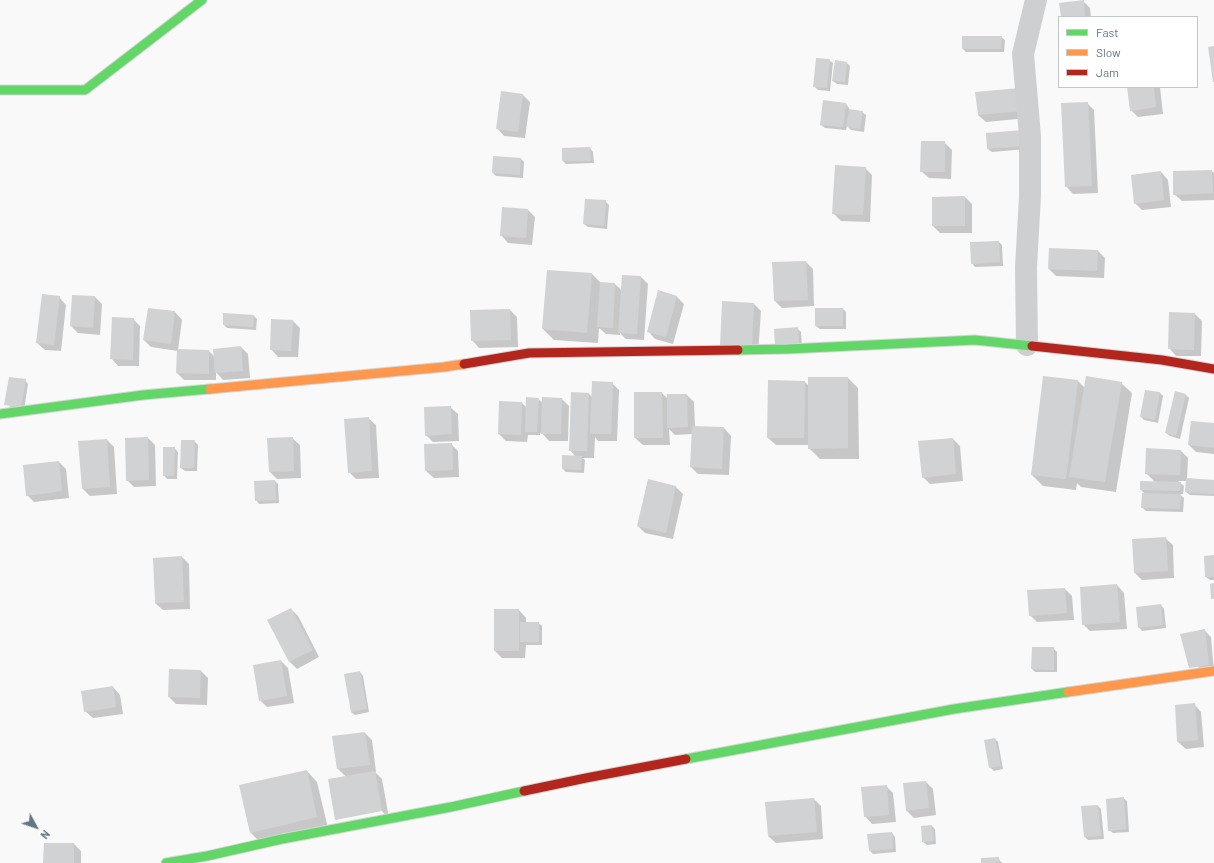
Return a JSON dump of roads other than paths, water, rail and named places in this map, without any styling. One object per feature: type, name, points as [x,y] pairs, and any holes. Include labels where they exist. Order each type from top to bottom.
[{"type":"street","points":[[0,90],[85,90],[202,0]]},
{"type":"street","points":[[1027,345],[1026,267],[1030,196],[1030,136],[1023,54],[1036,0]]},
{"type":"street","points":[[0,414],[143,395],[444,367],[529,353],[788,350],[975,340],[1162,360],[1214,369]]},
{"type":"street","points":[[166,863],[207,856],[297,836],[451,807],[586,778],[946,710],[1214,671]]}]
